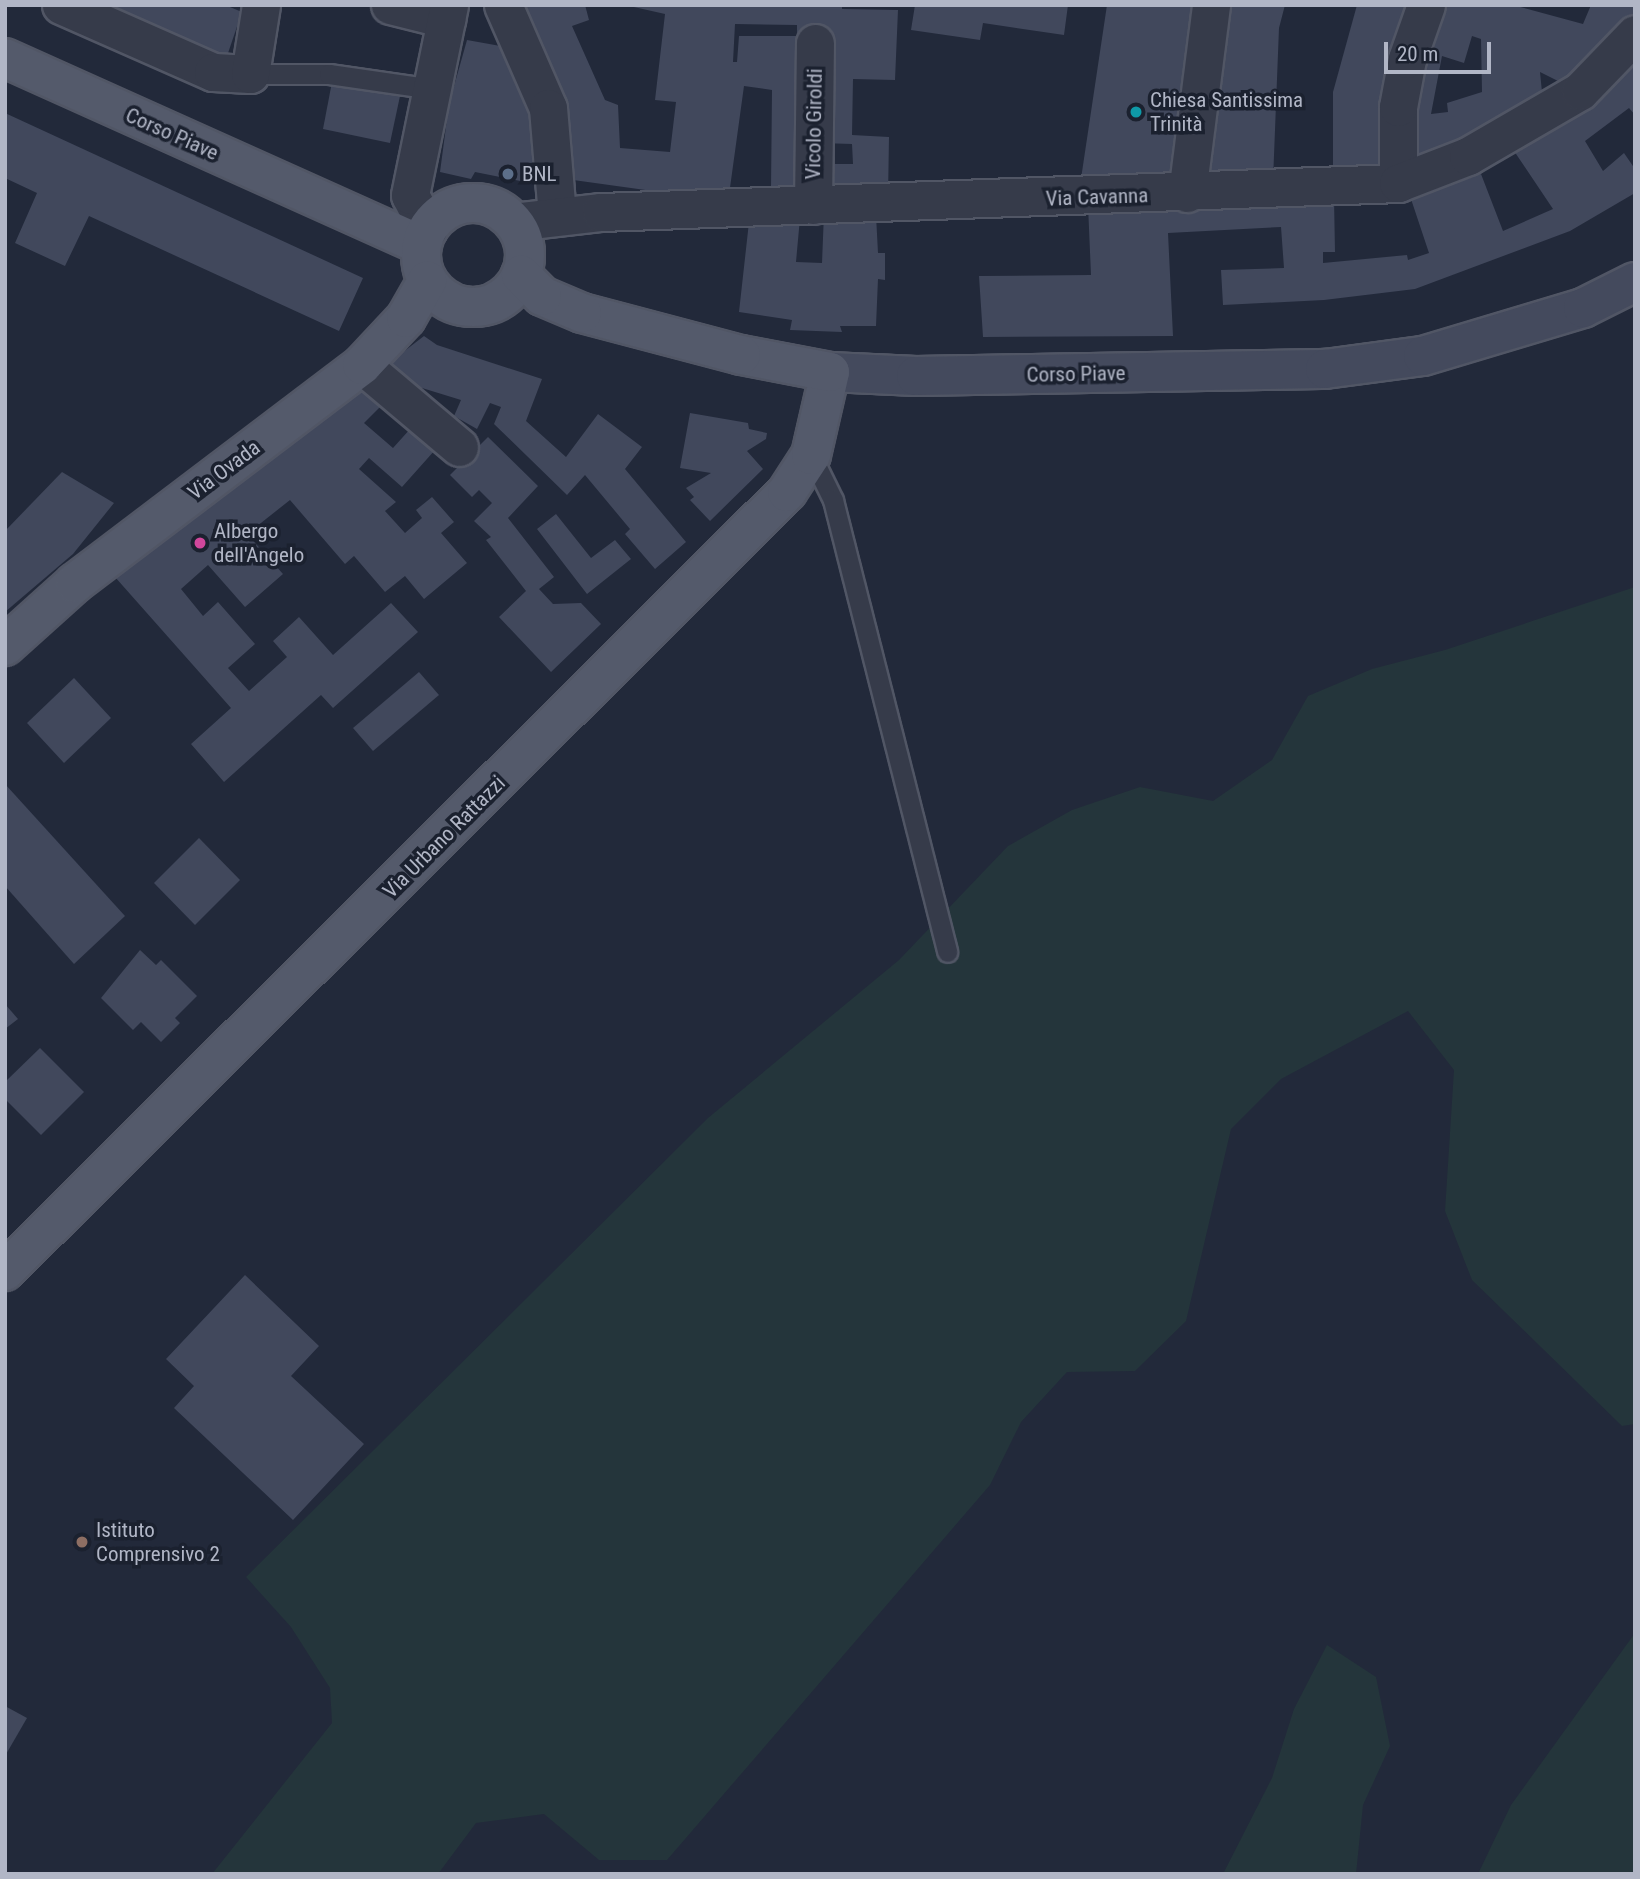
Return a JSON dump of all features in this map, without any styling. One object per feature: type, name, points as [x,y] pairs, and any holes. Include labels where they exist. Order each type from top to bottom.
[{"type":"main road","name":"Corso Piave","points":[[5,58],[340,209],[426,252],[452,303],[476,307],[499,300],[521,275],[542,296],[582,313],[741,355],[830,372],[916,376],[1325,369],[1423,356],[1583,308],[1635,282]]},
{"type":"main road","points":[[426,252],[445,212],[468,204],[501,211],[513,222],[522,239],[521,275]]},
{"type":"main road","name":"Via Ovada","points":[[5,646],[75,583],[362,365],[406,318],[426,252]]},
{"type":"main road","name":"Via Urbano Rattazzi","points":[[5,1271],[778,502],[811,455],[830,372]]},
{"type":"street","points":[[61,5],[214,72],[250,74],[261,5]]},
{"type":"street","points":[[390,5],[448,12],[410,195],[426,252]]},
{"type":"street","points":[[503,5],[548,108],[557,215]]},
{"type":"street","points":[[1187,193],[1211,5]]},
{"type":"street","points":[[1398,183],[1398,107],[1407,59],[1426,5]]},
{"type":"street","name":"Via Cavanna","points":[[513,222],[557,215],[1398,183],[1468,156],[1539,117],[1580,91],[1635,34]]},
{"type":"street","name":"Vicolo Giroldi","points":[[813,205],[815,43]]},
{"type":"street","name":"Corso Piave","points":[[340,209],[381,214],[396,209],[410,195]]},
{"type":"street","points":[[362,365],[460,447]]},
{"type":"lane","points":[[250,74],[329,74],[433,89]]},
{"type":"lane","points":[[811,455],[833,500],[947,952]]},
{"type":"shaded area","points":[[1635,587],[1635,1424],[1622,1426],[1472,1280],[1445,1211],[1454,1070],[1408,1011],[1281,1079],[1231,1129],[1186,1321],[1135,1371],[1067,1372],[1021,1422],[990,1485],[667,1860],[599,1860],[544,1814],[476,1823],[438,1874],[212,1874],[332,1723],[330,1688],[291,1627],[246,1577],[708,1118],[899,960],[1008,846],[1072,810],[1140,787],[1213,801],[1272,760],[1308,696],[1372,669],[1445,650]]},
{"type":"shaded area","points":[[1635,1633],[1635,1874],[1478,1874],[1511,1805]]},
{"type":"shaded area","points":[[1327,1645],[1376,1677],[1390,1746],[1363,1805],[1356,1874],[1223,1874],[1272,1778],[1294,1709]]},
{"type":"building","points":[[112,5],[225,5],[242,12],[226,59]]},
{"type":"building","points":[[515,5],[585,5],[589,20],[572,26],[605,100],[618,105],[620,148],[670,152],[676,102],[655,100],[665,14],[625,5],[842,5],[842,9],[898,10],[895,80],[853,79],[852,135],[889,137],[888,198],[818,194],[818,164],[853,164],[852,144],[820,143],[806,188],[771,188],[772,90],[744,86],[729,195],[667,193],[566,179]],"holes":[[[735,24],[797,25],[797,36],[739,36],[737,62],[733,62]]]},
{"type":"building","points":[[915,5],[1068,5],[1064,35],[983,23],[980,40],[911,30]]},
{"type":"building","name":"Chiesa Santissima Trinità","points":[[1107,5],[1196,5],[1173,187],[1079,192]]},
{"type":"building","points":[[1218,5],[1285,5],[1279,28],[1273,181],[1205,182]]},
{"type":"building","points":[[1357,5],[1415,5],[1386,166],[1333,172],[1333,92]]},
{"type":"building","points":[[1438,5],[1513,5],[1583,24],[1591,5],[1635,5],[1635,23],[1570,87],[1540,72],[1543,102],[1409,164],[1408,117]],"holes":[[[1472,36],[1481,39],[1482,92],[1447,103],[1448,112],[1431,114],[1442,56],[1464,63]]]},
{"type":"building","points":[[467,40],[506,47],[536,131],[535,184],[475,172],[471,179],[440,172],[449,104]]},
{"type":"building","points":[[1635,52],[1635,115],[1629,108],[1585,141],[1603,171],[1624,153],[1635,169],[1635,193],[1570,231],[1415,289],[1324,300],[1223,305],[1221,270],[1284,268],[1281,227],[1168,233],[1173,336],[983,337],[979,276],[1091,275],[1088,205],[1334,198],[1335,252],[1323,252],[1323,263],[1407,255],[1408,260],[1429,253],[1411,199],[1481,174],[1503,231],[1553,209],[1512,148]]},
{"type":"building","points":[[332,82],[400,96],[390,143],[323,129]]},
{"type":"building","points":[[5,113],[363,278],[339,331],[89,216],[65,266],[15,243],[37,193],[5,178]]},
{"type":"building","points":[[824,213],[876,215],[878,253],[885,253],[885,280],[878,279],[876,326],[840,326],[842,332],[790,330],[792,320],[739,312],[749,222],[800,218],[796,262],[822,263]]},
{"type":"building","points":[[424,336],[437,345],[542,379],[526,421],[566,457],[598,414],[642,447],[625,469],[686,542],[655,569],[625,534],[630,529],[585,475],[567,495],[494,424],[501,407],[490,403],[477,429],[454,416],[461,400],[422,388],[414,397],[381,369]]},
{"type":"building","points":[[366,378],[387,400],[364,423],[393,448],[411,428],[435,450],[402,487],[369,458],[359,469],[396,502],[385,511],[405,533],[422,518],[416,510],[432,497],[454,522],[441,533],[467,563],[424,599],[405,576],[385,592],[354,556],[345,564],[290,500],[247,534],[283,574],[245,607],[208,565],[181,589],[203,616],[218,602],[255,644],[228,668],[249,691],[287,657],[273,641],[299,617],[333,655],[391,603],[418,632],[333,708],[321,695],[224,782],[191,744],[231,708],[115,577]]},
{"type":"building","points":[[690,413],[748,423],[749,429],[767,433],[766,439],[747,451],[763,469],[710,521],[690,500],[694,497],[686,488],[711,473],[680,468]]},
{"type":"building","points":[[488,437],[538,486],[508,518],[554,577],[539,589],[553,604],[581,603],[601,624],[551,672],[499,617],[526,591],[486,540],[491,537],[474,521],[492,503],[479,490],[472,497],[450,475]]},
{"type":"building","points":[[62,472],[114,503],[73,554],[5,612],[5,531]]},
{"type":"building","points":[[556,514],[591,558],[615,540],[631,559],[587,594],[537,529]]},
{"type":"building","points":[[419,672],[439,695],[373,751],[353,728]]},
{"type":"building","points":[[74,678],[111,718],[64,763],[27,723]]},
{"type":"building","points":[[5,784],[125,916],[74,964],[5,886]]},
{"type":"building","points":[[199,838],[240,880],[195,925],[154,883]]},
{"type":"building","points":[[140,950],[156,965],[161,960],[197,996],[175,1018],[180,1023],[161,1042],[141,1022],[133,1030],[101,998]]},
{"type":"building","points":[[5,1004],[18,1019],[5,1029]]},
{"type":"building","points":[[40,1048],[84,1092],[41,1135],[5,1099],[5,1082]]},
{"type":"building","points":[[245,1275],[319,1346],[291,1376],[364,1444],[293,1520],[174,1408],[194,1386],[166,1359]]},
{"type":"building","points":[[5,1706],[27,1718],[5,1756]]},
{"type":"place","name":"Chiesa Santissima Trinità","points":[[1136,112]]},
{"type":"place","name":"BNL","points":[[508,174]]},
{"type":"place","name":"Albergo dell'Angelo","points":[[200,543]]},
{"type":"place","name":"Istituto Comprensivo 2","points":[[82,1542]]}]
